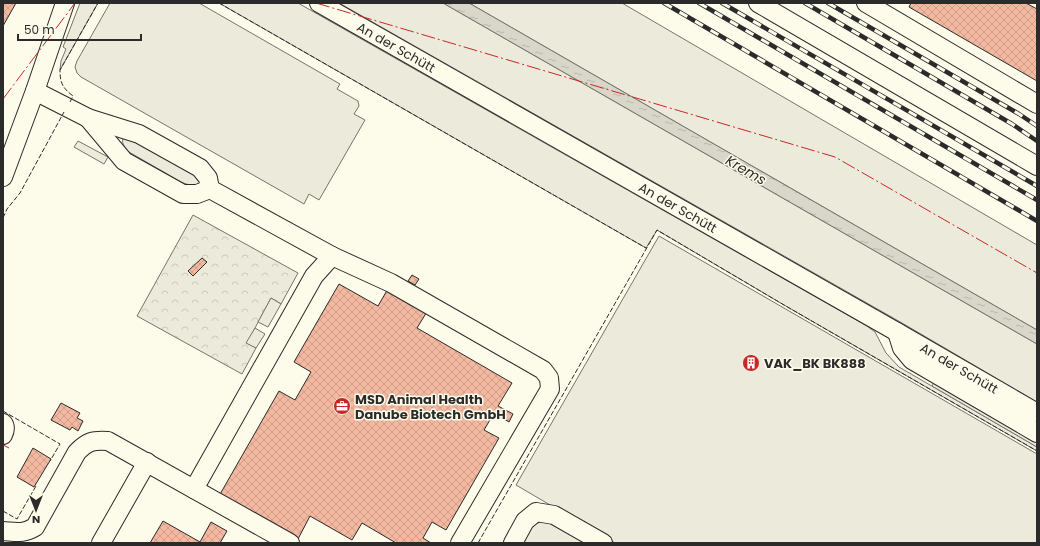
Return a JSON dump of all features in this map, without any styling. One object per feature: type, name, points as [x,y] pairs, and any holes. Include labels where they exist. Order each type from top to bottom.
[{"type":"street","points":[[3,177],[35,91],[65,3]]},
{"type":"street","name":"An der Schütt","points":[[319,3],[898,332],[1037,413]]},
{"type":"street","points":[[758,3],[1037,166]]},
{"type":"street","points":[[866,3],[1037,104]]},
{"type":"street","points":[[35,91],[88,118],[139,134],[200,168],[208,178],[210,189]]},
{"type":"street","points":[[88,118],[124,161],[183,194],[197,194],[210,189],[332,256],[391,283],[544,370],[549,378],[550,389],[460,543]]},
{"type":"street","points":[[194,489],[314,276],[332,256]]},
{"type":"street","points":[[898,332],[902,348],[912,360],[1037,432]]},
{"type":"street","points":[[3,423],[5,429],[3,435]]},
{"type":"street","points":[[3,531],[27,531],[35,527],[78,452],[86,444],[96,440],[108,441],[290,543]]},
{"type":"street","points":[[101,543],[147,462]]},
{"type":"street","points":[[513,543],[525,522],[536,512],[554,515],[603,543]]},
{"type":"green space","points":[[80,3],[98,3],[60,70],[61,61],[66,49],[63,47]]},
{"type":"green space","points":[[219,3],[298,3],[867,326],[875,332],[886,353],[899,367],[1037,447],[1037,451],[657,230],[646,248]]},
{"type":"green space","points":[[339,3],[443,3],[1037,344],[1037,402],[902,323]]},
{"type":"green space","points":[[469,3],[622,3],[1037,245],[1037,330]]},
{"type":"green space","points":[[124,137],[137,137],[200,179],[200,184],[190,185],[181,182],[129,152],[123,143]]},
{"type":"green space","points":[[193,215],[298,273],[281,304],[271,298],[247,343],[256,348],[242,374],[137,316]]},
{"type":"green space","points":[[659,236],[1037,454],[1037,543],[615,543],[516,485]]},
{"type":"green space","points":[[543,521],[553,522],[589,543],[519,543],[535,524]]},
{"type":"shaded area","points":[[110,3],[199,3],[340,84],[337,89],[358,101],[359,106],[354,114],[365,120],[319,200],[309,194],[304,204],[81,77],[77,73],[75,67],[77,61]]},
{"type":"shaded area","points":[[78,141],[108,157],[104,164],[74,147]]},
{"type":"shaded area","points":[[271,298],[281,304],[268,327],[258,322]]},
{"type":"shaded area","points":[[255,328],[265,334],[256,348],[246,343]]},
{"type":"shaded area","points":[[936,378],[1037,437],[1037,447],[932,386]]},
{"type":"water","name":"Krems","points":[[443,3],[469,3],[1037,330],[1037,344]]},
{"type":"building","points":[[3,3],[16,3],[3,26]]},
{"type":"building","points":[[911,3],[1026,3],[1037,9],[1037,81],[909,7]]},
{"type":"building","points":[[202,258],[207,262],[193,276],[188,271]]},
{"type":"building","points":[[412,275],[419,279],[415,285],[408,281]]},
{"type":"building","points":[[339,284],[378,306],[389,287],[428,310],[417,328],[512,383],[498,406],[513,414],[509,422],[494,413],[484,430],[499,438],[446,530],[432,522],[423,538],[431,543],[396,543],[362,523],[352,540],[310,516],[297,541],[219,496],[279,391],[295,400],[311,372],[294,362]]},
{"type":"building","name":"VAK_BK BK888","points":[[749,355],[758,360],[753,371],[744,366]]},
{"type":"building","points":[[61,403],[80,413],[77,418],[83,421],[78,431],[72,427],[70,430],[51,420]]},
{"type":"building","points":[[33,448],[51,459],[34,487],[17,477]]},
{"type":"building","points":[[163,521],[200,542],[211,522],[227,531],[220,543],[150,543]]},
{"type":"railway","points":[[664,3],[1037,221]]},
{"type":"railway","points":[[699,3],[1037,200]]},
{"type":"railway","points":[[722,3],[1037,186]]},
{"type":"railway","points":[[805,3],[1012,124],[1037,141]]},
{"type":"railway","points":[[828,3],[1019,114],[1037,126]]},
{"type":"fence","points":[[70,102],[73,96],[63,85],[60,70],[98,3]]},
{"type":"fence","points":[[219,3],[646,248]]},
{"type":"fence","points":[[3,218],[7,209],[20,193],[64,112]]},
{"type":"fence","points":[[478,543],[657,230],[1037,451]]},
{"type":"fence","points":[[3,411],[60,444],[50,461]]},
{"type":"fence","points":[[3,511],[17,519],[36,486]]},
{"type":"power","points":[[3,99],[75,3]]},
{"type":"power","points":[[316,3],[835,157],[1037,273]]},
{"type":"power","points":[[3,445],[9,448]]},
{"type":"place","name":"VAK_BK BK888","points":[[751,363]]},
{"type":"place","name":"MSD Animal Health Danube Biotech GmbH","points":[[342,406]]}]
